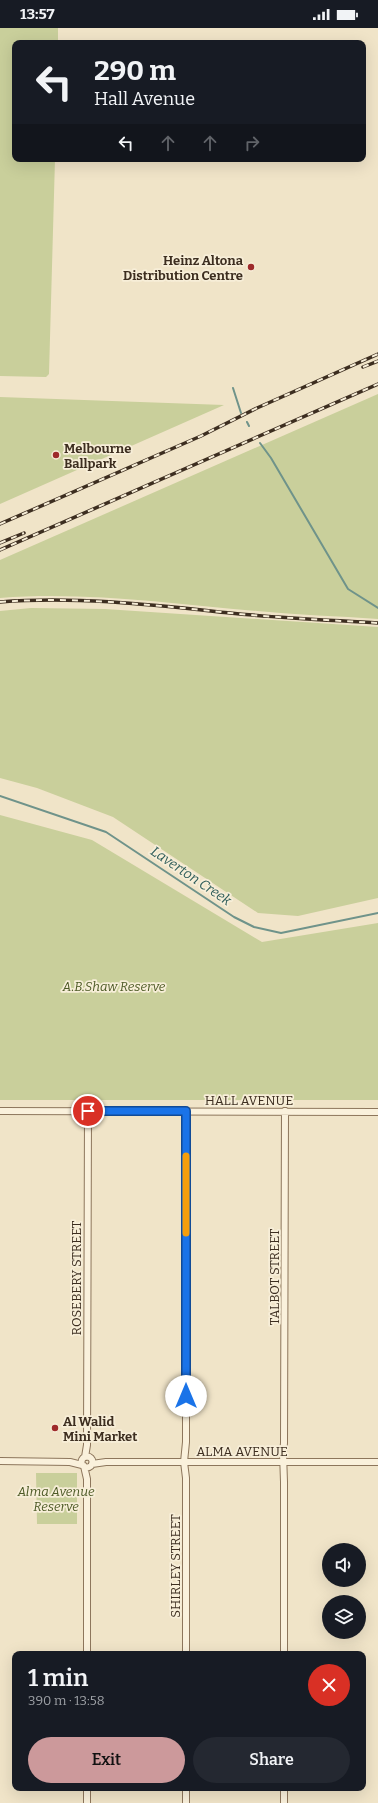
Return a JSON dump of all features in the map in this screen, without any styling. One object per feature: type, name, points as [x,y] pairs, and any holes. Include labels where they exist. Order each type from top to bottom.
[{"type":"street","name":"HALL AVENUE","points":[[0,1111],[378,1112]]},
{"type":"street","name":"ROSEBERY STREET","points":[[87,1651],[88,1111]]},
{"type":"street","name":"SHIRLEY STREET","points":[[186,1111],[186,1651]]},
{"type":"street","name":"TALBOT STREET","points":[[284,1111],[284,1651]]},
{"type":"street","name":"ALMA AVENUE","points":[[0,1461],[378,1462]]},
{"type":"street","points":[[87,1791],[87,1803]]},
{"type":"street","points":[[186,1791],[186,1803]]},
{"type":"street","points":[[284,1791],[284,1803]]},
{"type":"green space","points":[[0,28],[58,28],[58,40],[12,40],[12,162],[55,162],[49,374],[46,377],[0,376]]},
{"type":"green space","points":[[378,394],[378,619],[272,612],[96,597],[32,596],[0,598],[0,560]]},
{"type":"green space","name":"Melbourne Ballpark","points":[[0,397],[224,405],[0,504]]},
{"type":"green space","points":[[31,608],[105,609],[378,627],[378,898],[298,916],[258,913],[113,817],[37,788],[0,778],[0,611]]},
{"type":"green space","name":"A.B.Shaw Reserve","points":[[0,815],[92,840],[262,942],[378,923],[378,1100],[0,1100]]},
{"type":"green space","name":"Alma Avenue Reserve","points":[[36,1473],[77,1473],[77,1524],[37,1524]]},
{"type":"waterway","points":[[233,388],[241,413]]},
{"type":"waterway","points":[[247,422],[249,426]]},
{"type":"waterway","points":[[260,443],[271,458],[348,589],[378,608]]},
{"type":"waterway","name":"Laverton Creek","points":[[0,796],[106,832],[234,917],[254,927],[281,933],[378,913]]},
{"type":"railway","points":[[0,524],[201,436],[257,408],[378,354]]},
{"type":"railway","points":[[363,367],[378,361]]},
{"type":"railway","points":[[0,550],[378,384]]},
{"type":"railway","points":[[0,543],[24,533]]},
{"type":"railway","points":[[0,602],[29,600],[115,602],[267,616],[378,623]]},
{"type":"slow traffic","points":[[186,1156],[186,1233]]},
{"type":"place","name":"Heinz Altona Distribution Centre","points":[[251,267]]},
{"type":"place","name":"Melbourne Ballpark","points":[[56,455]]},
{"type":"place","name":"Al Walid Mini Market","points":[[55,1428]]},
{"type":"route","points":[[88,1111],[186,1111],[186,1396]]}]
